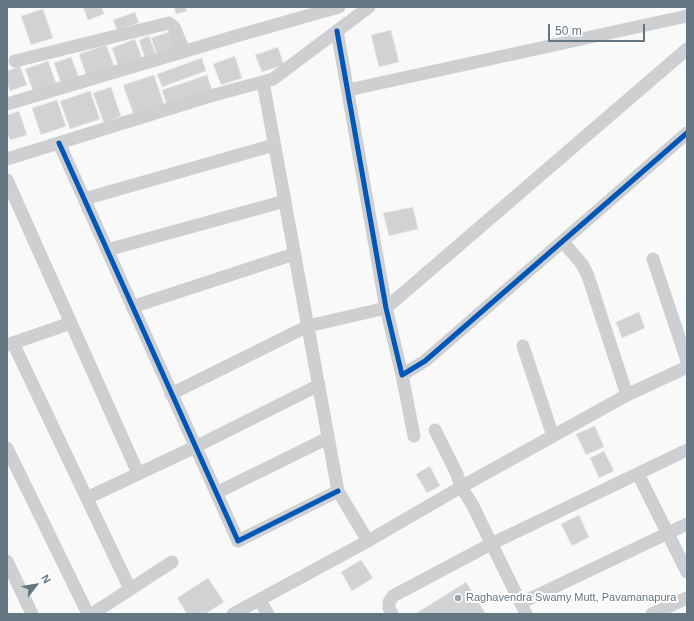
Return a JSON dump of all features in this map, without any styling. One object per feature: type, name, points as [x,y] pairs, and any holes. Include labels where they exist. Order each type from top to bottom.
[{"type":"street","points":[[7,104],[184,51],[339,7]]},
{"type":"street","points":[[7,159],[207,97],[273,79],[369,7]]},
{"type":"street","points":[[348,90],[687,16]]},
{"type":"street","points":[[15,61],[169,23],[174,27],[184,51]]},
{"type":"street","points":[[337,31],[386,308],[402,375],[414,436]]},
{"type":"street","points":[[171,394],[308,326],[386,308],[687,49]]},
{"type":"street","points":[[263,82],[338,490],[368,541]]},
{"type":"street","points":[[402,375],[425,361],[687,133]]},
{"type":"street","points":[[59,143],[238,541],[338,490]]},
{"type":"street","points":[[84,199],[274,144]]},
{"type":"street","points":[[7,180],[138,473]]},
{"type":"street","points":[[107,250],[285,201]]},
{"type":"street","points":[[563,242],[582,264],[588,276],[627,395]]},
{"type":"street","points":[[132,307],[294,254]]},
{"type":"street","points":[[653,259],[687,361]]},
{"type":"street","points":[[71,323],[10,344],[87,498],[130,589]]},
{"type":"street","points":[[523,346],[553,436]]},
{"type":"street","points":[[233,614],[368,541],[461,487],[627,395],[687,367]]},
{"type":"street","points":[[87,498],[195,447],[319,385]]},
{"type":"street","points":[[435,430],[457,474],[461,487],[472,504],[524,609],[687,524]]},
{"type":"street","points":[[216,494],[328,438]]},
{"type":"street","points":[[7,448],[88,614]]},
{"type":"street","points":[[392,614],[389,608],[389,602],[393,596],[491,544],[687,450]]},
{"type":"street","points":[[638,474],[687,572]]},
{"type":"street","points":[[7,561],[32,614]]},
{"type":"street","points":[[92,614],[172,562]]},
{"type":"street","points":[[652,614],[687,598]]},
{"type":"street","points":[[259,600],[268,614]]},
{"type":"building","points":[[83,7],[102,7],[104,14],[88,20]]},
{"type":"building","points":[[174,7],[185,7],[187,11],[176,14]]},
{"type":"building","points":[[43,9],[53,38],[31,45],[21,16]]},
{"type":"building","points":[[135,12],[139,23],[117,30],[113,20]]},
{"type":"building","points":[[175,30],[181,47],[157,55],[151,38]]},
{"type":"building","points":[[391,30],[399,62],[379,67],[371,35]]},
{"type":"building","points":[[149,36],[157,58],[146,61],[139,40]]},
{"type":"building","points":[[135,39],[143,61],[119,69],[112,48]]},
{"type":"building","points":[[106,45],[115,68],[87,78],[79,54]]},
{"type":"building","points":[[278,47],[284,65],[262,72],[255,55]]},
{"type":"building","points":[[235,56],[242,78],[221,85],[213,64]]},
{"type":"building","points":[[71,57],[80,80],[62,86],[54,63]]},
{"type":"building","points":[[202,58],[206,71],[162,87],[157,74]]},
{"type":"building","points":[[48,61],[56,83],[33,91],[25,69]]},
{"type":"building","points":[[20,66],[27,85],[10,91],[7,83],[7,71]]},
{"type":"building","points":[[154,75],[165,107],[135,118],[123,85]]},
{"type":"building","points":[[207,75],[212,89],[167,105],[162,90]]},
{"type":"building","points":[[111,87],[121,116],[104,123],[93,93]]},
{"type":"building","points":[[90,91],[100,119],[70,129],[60,101]]},
{"type":"building","points":[[57,100],[66,126],[41,135],[32,108]]},
{"type":"building","points":[[19,111],[27,135],[10,140],[7,133],[7,115]]},
{"type":"building","points":[[413,207],[418,229],[389,236],[383,213]]},
{"type":"building","points":[[639,312],[645,328],[622,338],[616,322]]},
{"type":"building","points":[[595,426],[604,447],[586,455],[576,434]]},
{"type":"building","points":[[604,451],[614,471],[599,478],[590,458]]},
{"type":"building","points":[[430,466],[440,486],[427,493],[416,474]]},
{"type":"building","points":[[579,515],[589,537],[572,546],[561,524]]},
{"type":"building","points":[[361,560],[373,578],[352,591],[341,572]]},
{"type":"building","points":[[208,578],[224,602],[205,614],[187,614],[177,598]]},
{"type":"building","name":"Raghavendra Swamy Mutt, Pavamanapura","points":[[466,582],[486,614],[415,614]]},
{"type":"cycle path","points":[[337,31],[386,308],[402,375],[425,361],[687,133]]},
{"type":"cycle path","points":[[59,143],[238,541],[338,491]]},
{"type":"place","name":"Raghavendra Swamy Mutt, Pavamanapura","points":[[458,598]]}]
